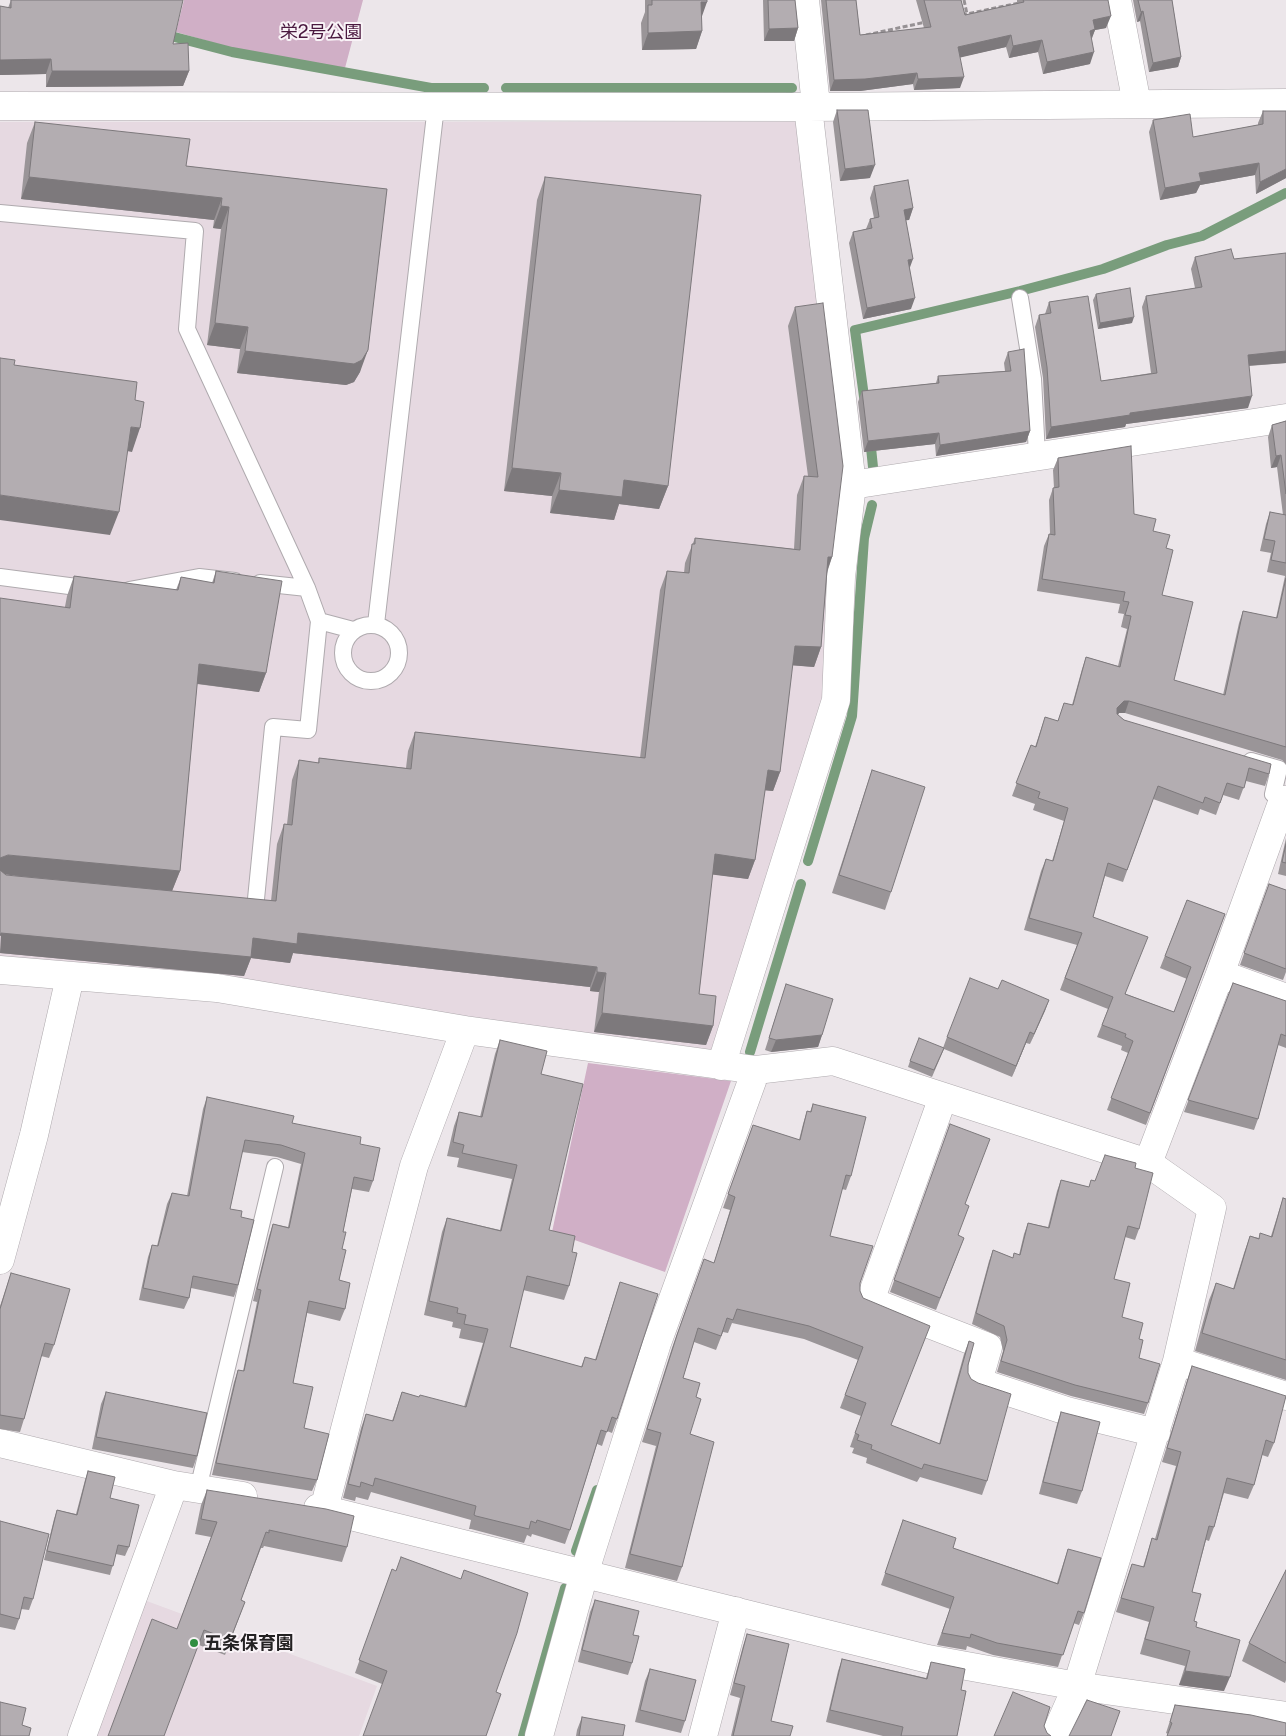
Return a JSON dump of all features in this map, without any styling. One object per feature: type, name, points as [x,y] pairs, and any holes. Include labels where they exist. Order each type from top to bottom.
[{"type":"street","points":[[721,1066],[836,700],[841,577],[852,485],[812,107],[805,0]]},
{"type":"street","points":[[1117,0],[1137,104]]},
{"type":"street","points":[[0,106],[812,107],[1286,102]]},
{"type":"street","points":[[852,485],[1286,418]]},
{"type":"street","points":[[1148,1163],[1284,800]]},
{"type":"street","points":[[0,970],[217,988],[465,1030],[756,1070],[833,1061],[1148,1163],[1212,1208],[1178,1361],[1077,1686],[1055,1736]]},
{"type":"street","points":[[1220,974],[1286,998]]},
{"type":"street","points":[[0,1260],[34,1136],[70,977]]},
{"type":"street","points":[[324,1509],[414,1166],[465,1030]]},
{"type":"street","points":[[539,1736],[584,1574],[658,1343],[756,1070]]},
{"type":"street","points":[[944,1097],[870,1301],[988,1347],[978,1382],[1067,1411],[1156,1433]]},
{"type":"street","points":[[1178,1361],[1286,1396]]},
{"type":"street","points":[[0,1444],[186,1487],[266,1500]]},
{"type":"street","points":[[82,1736],[186,1487]]},
{"type":"street","points":[[295,1505],[324,1509],[928,1659],[1077,1686],[1286,1716]]},
{"type":"street","points":[[703,1736],[736,1611]]},
{"type":"lane","points":[[376,624],[436,106]]},
{"type":"lane","points":[[0,213],[195,231],[187,329],[307,588],[319,621],[308,730],[273,727],[254,909],[225,906]]},
{"type":"lane","points":[[1020,298],[1033,379],[1037,455]]},
{"type":"lane","points":[[0,577],[118,592],[199,577],[307,588]]},
{"type":"lane","points":[[319,621],[353,630],[376,624],[395,635],[401,658],[389,677],[367,683],[348,672],[342,650],[353,630]]},
{"type":"lane","points":[[1232,755],[1278,768],[1273,794],[1284,800]]},
{"type":"lane","points":[[186,1487],[275,1167]]},
{"type":"path","points":[[964,0],[967,14]]},
{"type":"path","points":[[958,16],[1023,2]]},
{"type":"path","points":[[865,35],[930,22]]},
{"type":"shaded area","points":[[0,122],[796,122],[841,482],[827,696],[712,1050],[699,1055],[0,962]]},
{"type":"shaded area","name":"五条保育園","points":[[144,1600],[377,1686],[359,1736],[92,1736]]},
{"type":"green space","name":"栄2号公園","points":[[184,0],[363,0],[345,68],[232,48],[176,32]]},
{"type":"green space","points":[[588,1063],[731,1081],[665,1272],[552,1232]]},
{"type":"building","points":[[11,0],[183,0],[173,44],[188,43],[189,71],[52,71],[51,59],[0,60],[0,6],[11,8]]},
{"type":"building","points":[[652,0],[707,0],[707,2],[701,2],[702,31],[648,33],[648,5],[652,5]]},
{"type":"building","points":[[768,0],[795,0],[798,28],[769,29]]},
{"type":"building","points":[[826,0],[856,0],[860,35],[931,27],[924,0],[961,0],[965,15],[1024,2],[1023,0],[1108,0],[1111,16],[1093,20],[1095,29],[1090,31],[1094,52],[1047,62],[1042,40],[1013,46],[1011,35],[958,47],[964,77],[918,79],[917,73],[865,79],[834,80]]},
{"type":"building","points":[[1138,0],[1172,0],[1181,57],[1153,63],[1143,11],[1141,12]]},
{"type":"building","points":[[837,110],[868,110],[875,165],[845,169]]},
{"type":"building","points":[[1263,111],[1286,111],[1286,169],[1260,182],[1259,163],[1199,173],[1201,181],[1165,188],[1153,120],[1190,114],[1193,137],[1263,124]]},
{"type":"building","points":[[35,122],[190,139],[186,166],[387,189],[368,350],[362,360],[354,364],[245,351],[248,327],[215,323],[229,207],[221,206],[222,198],[29,177]]},
{"type":"building","points":[[545,177],[701,195],[668,486],[624,480],[622,497],[559,490],[561,473],[512,468]]},
{"type":"building","points":[[908,180],[913,208],[904,210],[913,259],[908,260],[915,298],[867,308],[853,232],[872,228],[870,219],[879,217],[874,186]]},
{"type":"building","points":[[1231,249],[1234,259],[1286,253],[1286,351],[1248,355],[1252,396],[1130,413],[1130,415],[1051,427],[1047,367],[1039,315],[1051,313],[1049,302],[1088,296],[1101,381],[1157,373],[1146,296],[1202,287],[1195,257]]},
{"type":"building","points":[[1130,288],[1134,317],[1100,323],[1096,294]]},
{"type":"building","points":[[823,303],[843,466],[832,557],[828,557],[821,647],[795,646],[780,772],[768,770],[755,860],[715,854],[699,994],[716,996],[713,1026],[602,1013],[606,973],[597,972],[597,967],[298,933],[297,944],[253,938],[251,957],[1,933],[0,936],[0,870],[6,875],[276,901],[284,824],[292,825],[299,760],[319,763],[319,758],[411,769],[415,732],[645,758],[667,571],[689,573],[692,544],[695,544],[695,538],[800,550],[804,476],[818,477],[795,307]]},
{"type":"building","points":[[1024,349],[1030,431],[940,445],[939,433],[868,441],[862,391],[939,383],[938,376],[1011,371],[1008,352]]},
{"type":"building","points":[[0,358],[15,360],[14,365],[137,382],[135,400],[144,402],[140,428],[131,427],[119,512],[0,495]]},
{"type":"building","points":[[1286,421],[1286,494],[1281,455],[1276,456],[1272,425]]},
{"type":"building","points":[[1131,446],[1134,514],[1156,519],[1153,531],[1170,535],[1166,548],[1173,550],[1162,595],[1193,602],[1174,680],[1225,695],[1243,611],[1277,618],[1286,578],[1286,747],[1129,701],[1124,701],[1117,708],[1117,714],[1124,720],[1271,764],[1269,774],[1249,768],[1244,788],[1227,783],[1220,803],[1205,797],[1203,803],[1158,786],[1127,870],[1108,863],[1093,917],[1148,937],[1125,994],[1174,1012],[1191,967],[1165,956],[1187,900],[1225,914],[1150,1113],[1111,1098],[1133,1041],[1125,1037],[1126,1034],[1102,1025],[1113,997],[1065,978],[1082,933],[1029,918],[1046,859],[1053,861],[1068,808],[1038,798],[1040,792],[1016,783],[1031,745],[1036,747],[1045,717],[1058,721],[1064,703],[1073,705],[1086,657],[1120,667],[1131,616],[1125,615],[1129,602],[1123,601],[1125,592],[1042,579],[1049,534],[1055,535],[1053,488],[1059,487],[1058,458]]},
{"type":"building","points":[[1270,512],[1286,515],[1286,563],[1271,560],[1275,541],[1264,539]]},
{"type":"building","points":[[216,571],[282,581],[266,673],[199,664],[180,871],[8,855],[0,858],[0,598],[70,608],[74,576],[178,590],[181,577],[214,583]]},
{"type":"building","points":[[872,770],[925,787],[891,892],[839,875]]},
{"type":"building","points":[[1286,844],[1286,863],[1282,862]]},
{"type":"building","points":[[1269,884],[1286,890],[1286,969],[1244,953]]},
{"type":"building","points":[[970,978],[998,989],[1002,980],[1049,1000],[1034,1034],[1030,1032],[1016,1066],[947,1037]]},
{"type":"building","points":[[1233,983],[1286,1001],[1286,1036],[1281,1034],[1258,1119],[1188,1100]]},
{"type":"building","points":[[786,984],[833,999],[822,1035],[776,1040],[769,1038]]},
{"type":"building","points":[[919,1038],[944,1048],[934,1070],[910,1061]]},
{"type":"building","points":[[500,1040],[547,1051],[541,1074],[583,1084],[549,1230],[575,1236],[572,1252],[577,1253],[569,1286],[527,1276],[510,1347],[582,1367],[585,1357],[596,1360],[620,1282],[658,1294],[617,1419],[612,1417],[607,1432],[601,1430],[570,1530],[537,1520],[536,1523],[531,1521],[529,1529],[476,1516],[474,1515],[476,1506],[375,1478],[373,1486],[361,1482],[360,1487],[348,1484],[366,1414],[393,1421],[402,1392],[466,1407],[488,1329],[464,1324],[466,1315],[457,1313],[458,1308],[429,1301],[447,1218],[501,1231],[517,1165],[462,1153],[464,1145],[453,1142],[459,1112],[482,1117]]},
{"type":"building","points":[[207,1097],[294,1116],[292,1123],[361,1137],[360,1144],[380,1148],[373,1181],[354,1177],[343,1232],[346,1232],[342,1249],[346,1250],[339,1280],[350,1283],[345,1309],[309,1301],[293,1383],[313,1387],[304,1428],[329,1434],[317,1480],[216,1463],[238,1370],[244,1371],[261,1290],[257,1289],[273,1224],[289,1228],[305,1153],[281,1145],[245,1140],[230,1209],[242,1211],[241,1217],[254,1220],[238,1285],[193,1276],[189,1298],[143,1288],[152,1245],[158,1246],[172,1193],[189,1196]]},
{"type":"building","points":[[813,1104],[866,1117],[851,1176],[846,1175],[830,1236],[873,1246],[860,1283],[860,1291],[863,1298],[930,1326],[891,1425],[940,1444],[969,1341],[974,1343],[968,1365],[968,1373],[971,1379],[1011,1394],[987,1481],[924,1464],[922,1469],[871,1449],[872,1445],[857,1440],[859,1435],[855,1433],[866,1403],[845,1395],[863,1347],[809,1326],[737,1309],[733,1320],[727,1318],[721,1336],[698,1328],[683,1378],[700,1383],[696,1397],[701,1399],[690,1434],[714,1442],[682,1567],[630,1554],[661,1433],[647,1429],[704,1259],[714,1263],[735,1197],[728,1194],[753,1125],[800,1140],[807,1111],[811,1112]]},
{"type":"building","points":[[950,1124],[990,1139],[965,1204],[969,1206],[958,1235],[964,1238],[940,1298],[894,1280]]},
{"type":"building","points":[[1105,1155],[1136,1163],[1135,1168],[1153,1173],[1139,1229],[1128,1226],[1114,1279],[1130,1283],[1122,1317],[1143,1323],[1139,1339],[1143,1340],[1139,1358],[1160,1364],[1148,1403],[1075,1385],[1001,1361],[1007,1340],[1004,1326],[976,1313],[993,1250],[1013,1258],[1014,1253],[1020,1255],[1028,1223],[1049,1228],[1061,1180],[1089,1187],[1091,1180],[1095,1181]]},
{"type":"building","points":[[1283,1198],[1286,1199],[1286,1360],[1202,1333],[1216,1283],[1234,1289],[1250,1236],[1259,1239],[1260,1233],[1272,1237]]},
{"type":"building","points":[[11,1273],[70,1289],[54,1345],[45,1343],[24,1419],[0,1415],[0,1309]]},
{"type":"building","points":[[1192,1366],[1286,1396],[1274,1443],[1266,1440],[1254,1485],[1227,1478],[1214,1527],[1209,1526],[1192,1592],[1201,1594],[1194,1621],[1197,1622],[1196,1627],[1240,1640],[1230,1677],[1185,1671],[1190,1651],[1145,1639],[1154,1607],[1121,1598],[1132,1564],[1144,1567],[1152,1538],[1157,1540],[1181,1452],[1167,1448]]},
{"type":"building","points":[[106,1392],[207,1413],[197,1456],[96,1437]]},
{"type":"building","points":[[1061,1412],[1100,1422],[1082,1491],[1043,1482]]},
{"type":"building","points":[[88,1471],[115,1477],[110,1498],[139,1505],[129,1547],[118,1545],[113,1566],[47,1551],[57,1510],[77,1515]]},
{"type":"building","points":[[207,1490],[326,1509],[354,1516],[347,1547],[269,1530],[269,1533],[266,1532],[241,1600],[245,1602],[230,1640],[204,1630],[164,1736],[108,1736],[152,1619],[177,1629],[217,1522],[201,1519]]},
{"type":"building","points":[[903,1520],[956,1538],[953,1548],[1058,1584],[1068,1549],[1101,1558],[1084,1613],[1078,1611],[1063,1655],[997,1643],[971,1634],[970,1638],[942,1633],[954,1597],[885,1573]]},
{"type":"building","points":[[0,1521],[49,1534],[33,1599],[24,1597],[19,1619],[0,1614]]},
{"type":"building","points":[[401,1557],[461,1579],[464,1570],[528,1593],[517,1633],[496,1692],[501,1694],[486,1736],[363,1736],[387,1671],[359,1660],[392,1569],[396,1571]]},
{"type":"building","points":[[1286,1570],[1286,1663],[1249,1643]]},
{"type":"building","points":[[595,1600],[639,1611],[633,1635],[639,1636],[632,1663],[582,1650]]},
{"type":"building","points":[[747,1634],[789,1644],[771,1721],[793,1726],[790,1736],[733,1736],[745,1686],[734,1683]]},
{"type":"building","points":[[842,1659],[927,1679],[931,1662],[965,1669],[961,1690],[966,1691],[957,1736],[901,1736],[903,1727],[830,1710]]},
{"type":"building","points":[[650,1669],[696,1680],[685,1721],[640,1710]]},
{"type":"building","points":[[1013,1692],[1050,1707],[1044,1726],[1047,1733],[1051,1736],[994,1736]]},
{"type":"building","points":[[1087,1700],[1120,1711],[1111,1736],[1069,1736]]},
{"type":"building","points":[[0,1702],[26,1708],[22,1725],[31,1728],[29,1736],[0,1736]]},
{"type":"building","points":[[1175,1705],[1251,1715],[1286,1723],[1286,1736],[1167,1736],[1172,1723],[1170,1722]]},
{"type":"building","points":[[582,1717],[625,1725],[623,1736],[579,1736]]},
{"type":"waterway","points":[[163,34],[232,52],[431,88],[484,88]]},
{"type":"waterway","points":[[506,88],[792,88]]},
{"type":"waterway","points":[[865,404],[855,330],[1020,291],[1103,269],[1167,245],[1202,236],[1286,193]]},
{"type":"waterway","points":[[870,438],[873,467]]},
{"type":"waterway","points":[[808,861],[852,716],[864,538],[872,505]]},
{"type":"waterway","points":[[750,1052],[801,884]]},
{"type":"waterway","points":[[576,1551],[597,1490]]},
{"type":"waterway","points":[[523,1736],[565,1588]]},
{"type":"place","name":"五条保育園","points":[[194,1643]]}]
